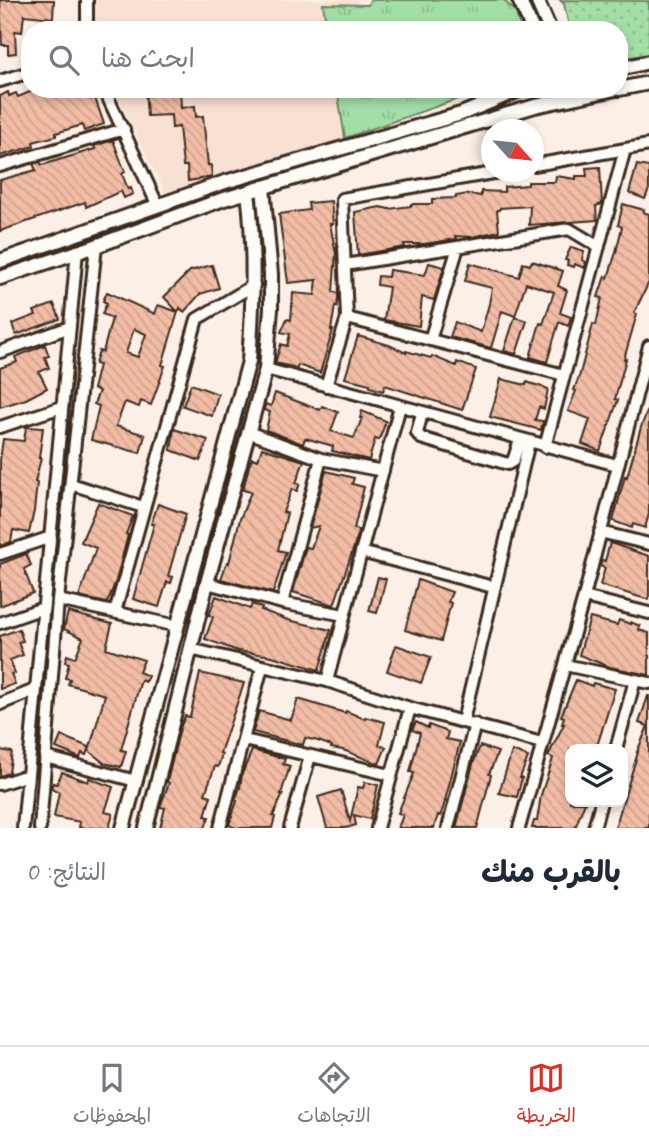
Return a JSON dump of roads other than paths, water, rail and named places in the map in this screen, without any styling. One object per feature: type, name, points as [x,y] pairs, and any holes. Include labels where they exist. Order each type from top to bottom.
[{"type":"main road","points":[[519,0],[529,21]]},
{"type":"main road","points":[[537,0],[546,21]]},
{"type":"main road","points":[[628,67],[649,62]]},
{"type":"main road","points":[[628,87],[649,83]]},
{"type":"main road","points":[[0,261],[225,182],[461,114],[504,98]]},
{"type":"main road","points":[[0,278],[263,187],[545,98]]},
{"type":"main road","points":[[146,828],[207,583],[266,369],[271,274],[263,187]]},
{"type":"main road","points":[[123,828],[249,361],[254,285],[248,192]]},
{"type":"street","points":[[87,0],[87,21]]},
{"type":"street","points":[[0,80],[21,74]]},
{"type":"street","points":[[108,98],[158,206]]},
{"type":"street","points":[[0,166],[124,129]]},
{"type":"street","points":[[544,163],[649,145]]},
{"type":"street","points":[[545,447],[625,149]]},
{"type":"street","points":[[326,386],[347,318],[342,199],[481,175]]},
{"type":"street","points":[[345,265],[569,229],[599,247]]},
{"type":"street","points":[[40,828],[58,600],[96,246]]},
{"type":"street","points":[[430,340],[458,247]]},
{"type":"street","points":[[23,828],[77,251]]},
{"type":"street","points":[[115,612],[198,319],[254,285]]},
{"type":"street","points":[[347,318],[564,375]]},
{"type":"street","points":[[0,352],[70,327]]},
{"type":"street","points":[[519,828],[584,597],[649,346]]},
{"type":"street","points":[[266,369],[617,466]]},
{"type":"street","points":[[0,427],[62,407]]},
{"type":"street","points":[[327,681],[400,407]]},
{"type":"street","points":[[422,413],[417,433],[421,438],[508,464],[513,461],[524,441]]},
{"type":"street","points":[[248,432],[321,459],[383,471]]},
{"type":"street","points":[[463,721],[524,441]]},
{"type":"street","points":[[282,603],[321,459]]},
{"type":"street","points":[[71,484],[144,507]]},
{"type":"street","points":[[600,532],[649,544]]},
{"type":"street","points":[[0,554],[51,537]]},
{"type":"street","points":[[361,552],[493,587]]},
{"type":"street","points":[[207,583],[282,603],[344,615]]},
{"type":"street","points":[[584,597],[649,613]]},
{"type":"street","points":[[58,600],[177,626]]},
{"type":"street","points":[[0,623],[43,608]]},
{"type":"street","points":[[190,649],[327,681],[410,708],[542,743]]},
{"type":"street","points":[[565,665],[649,683]]},
{"type":"street","points":[[220,828],[262,667]]},
{"type":"street","points":[[617,744],[635,680]]},
{"type":"street","points":[[0,704],[35,690]]},
{"type":"street","points":[[377,828],[410,708]]},
{"type":"street","points":[[448,828],[475,724]]},
{"type":"street","points":[[244,740],[391,775]]},
{"type":"street","points":[[290,828],[310,755]]},
{"type":"street","points":[[46,757],[136,780]]},
{"type":"street","points":[[0,784],[28,775]]},
{"type":"street","points":[[594,828],[600,807]]}]
